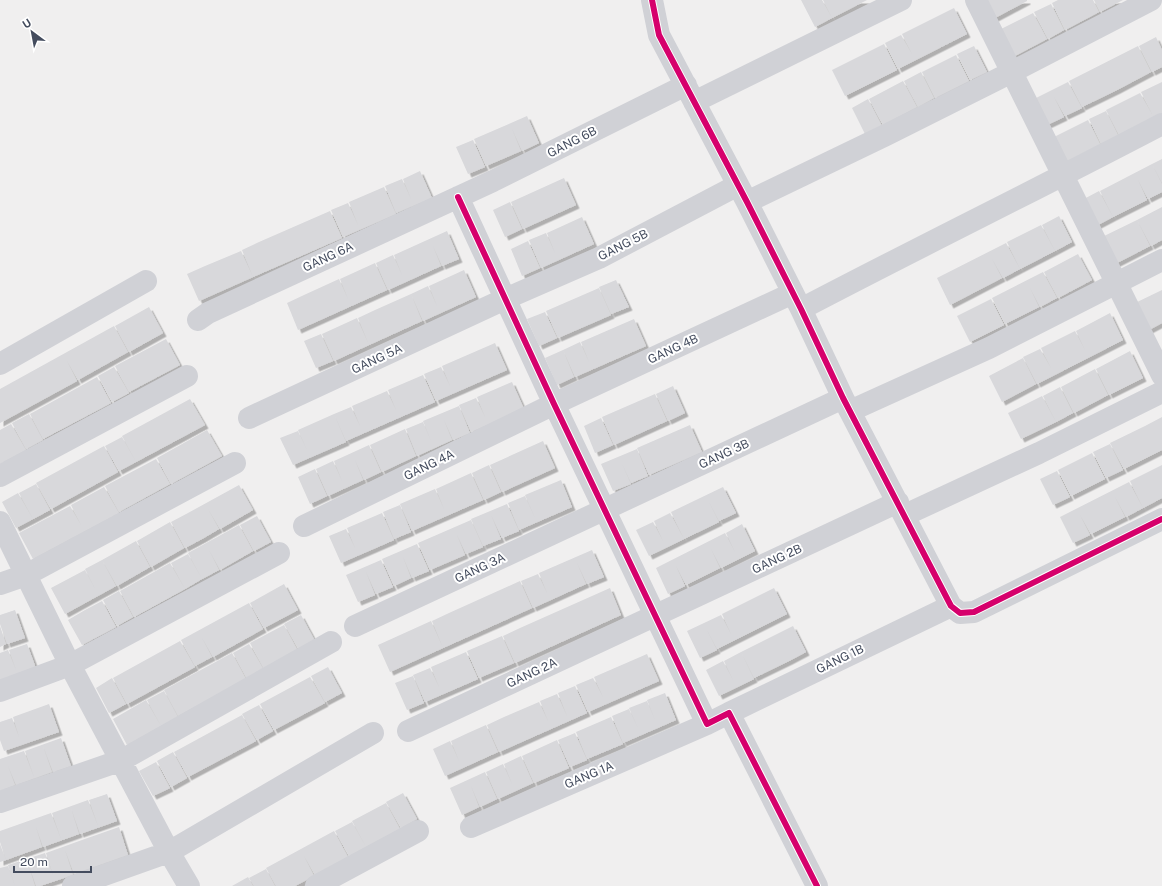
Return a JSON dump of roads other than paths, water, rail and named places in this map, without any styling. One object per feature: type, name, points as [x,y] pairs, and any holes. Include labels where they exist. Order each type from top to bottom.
[{"type":"street","points":[[652,0],[658,35],[797,301],[847,404],[951,606],[960,613],[974,612],[1162,520]]},
{"type":"street","name":"GANG 6B","points":[[458,197],[901,0]]},
{"type":"street","points":[[976,0],[1162,375]]},
{"type":"street","name":"GANG 5B","points":[[505,299],[742,194],[886,135],[1151,0]]},
{"type":"street","name":"GANG 4B","points":[[554,404],[907,254],[1064,176],[1162,124]]},
{"type":"street","points":[[458,197],[554,404],[707,724]]},
{"type":"street","name":"GANG 6A","points":[[198,320],[208,312],[458,197]]},
{"type":"street","name":"GANG 3B","points":[[605,510],[847,404],[989,348],[1162,260]]},
{"type":"street","points":[[0,364],[146,281]]},
{"type":"street","name":"GANG 5A","points":[[249,418],[505,299]]},
{"type":"street","points":[[0,476],[187,376]]},
{"type":"street","name":"GANG 2B","points":[[655,616],[901,508],[1039,454],[1162,392]]},
{"type":"street","name":"GANG 4A","points":[[304,526],[554,404]]},
{"type":"street","points":[[0,584],[26,575],[235,463]]},
{"type":"street","name":"GANG 3A","points":[[355,626],[605,510]]},
{"type":"street","points":[[0,522],[70,664],[122,760],[169,852],[189,886]]},
{"type":"street","points":[[0,691],[70,664],[279,553]]},
{"type":"street","name":"GANG 1B","points":[[707,724],[951,606]]},
{"type":"street","name":"GANG 2A","points":[[408,731],[655,616]]},
{"type":"street","points":[[0,802],[122,760],[331,642]]},
{"type":"street","points":[[729,713],[817,886]]},
{"type":"street","name":"GANG 1A","points":[[471,826],[707,724]]},
{"type":"street","points":[[73,886],[169,852],[373,733]]},
{"type":"street","points":[[316,886],[418,831]]}]
